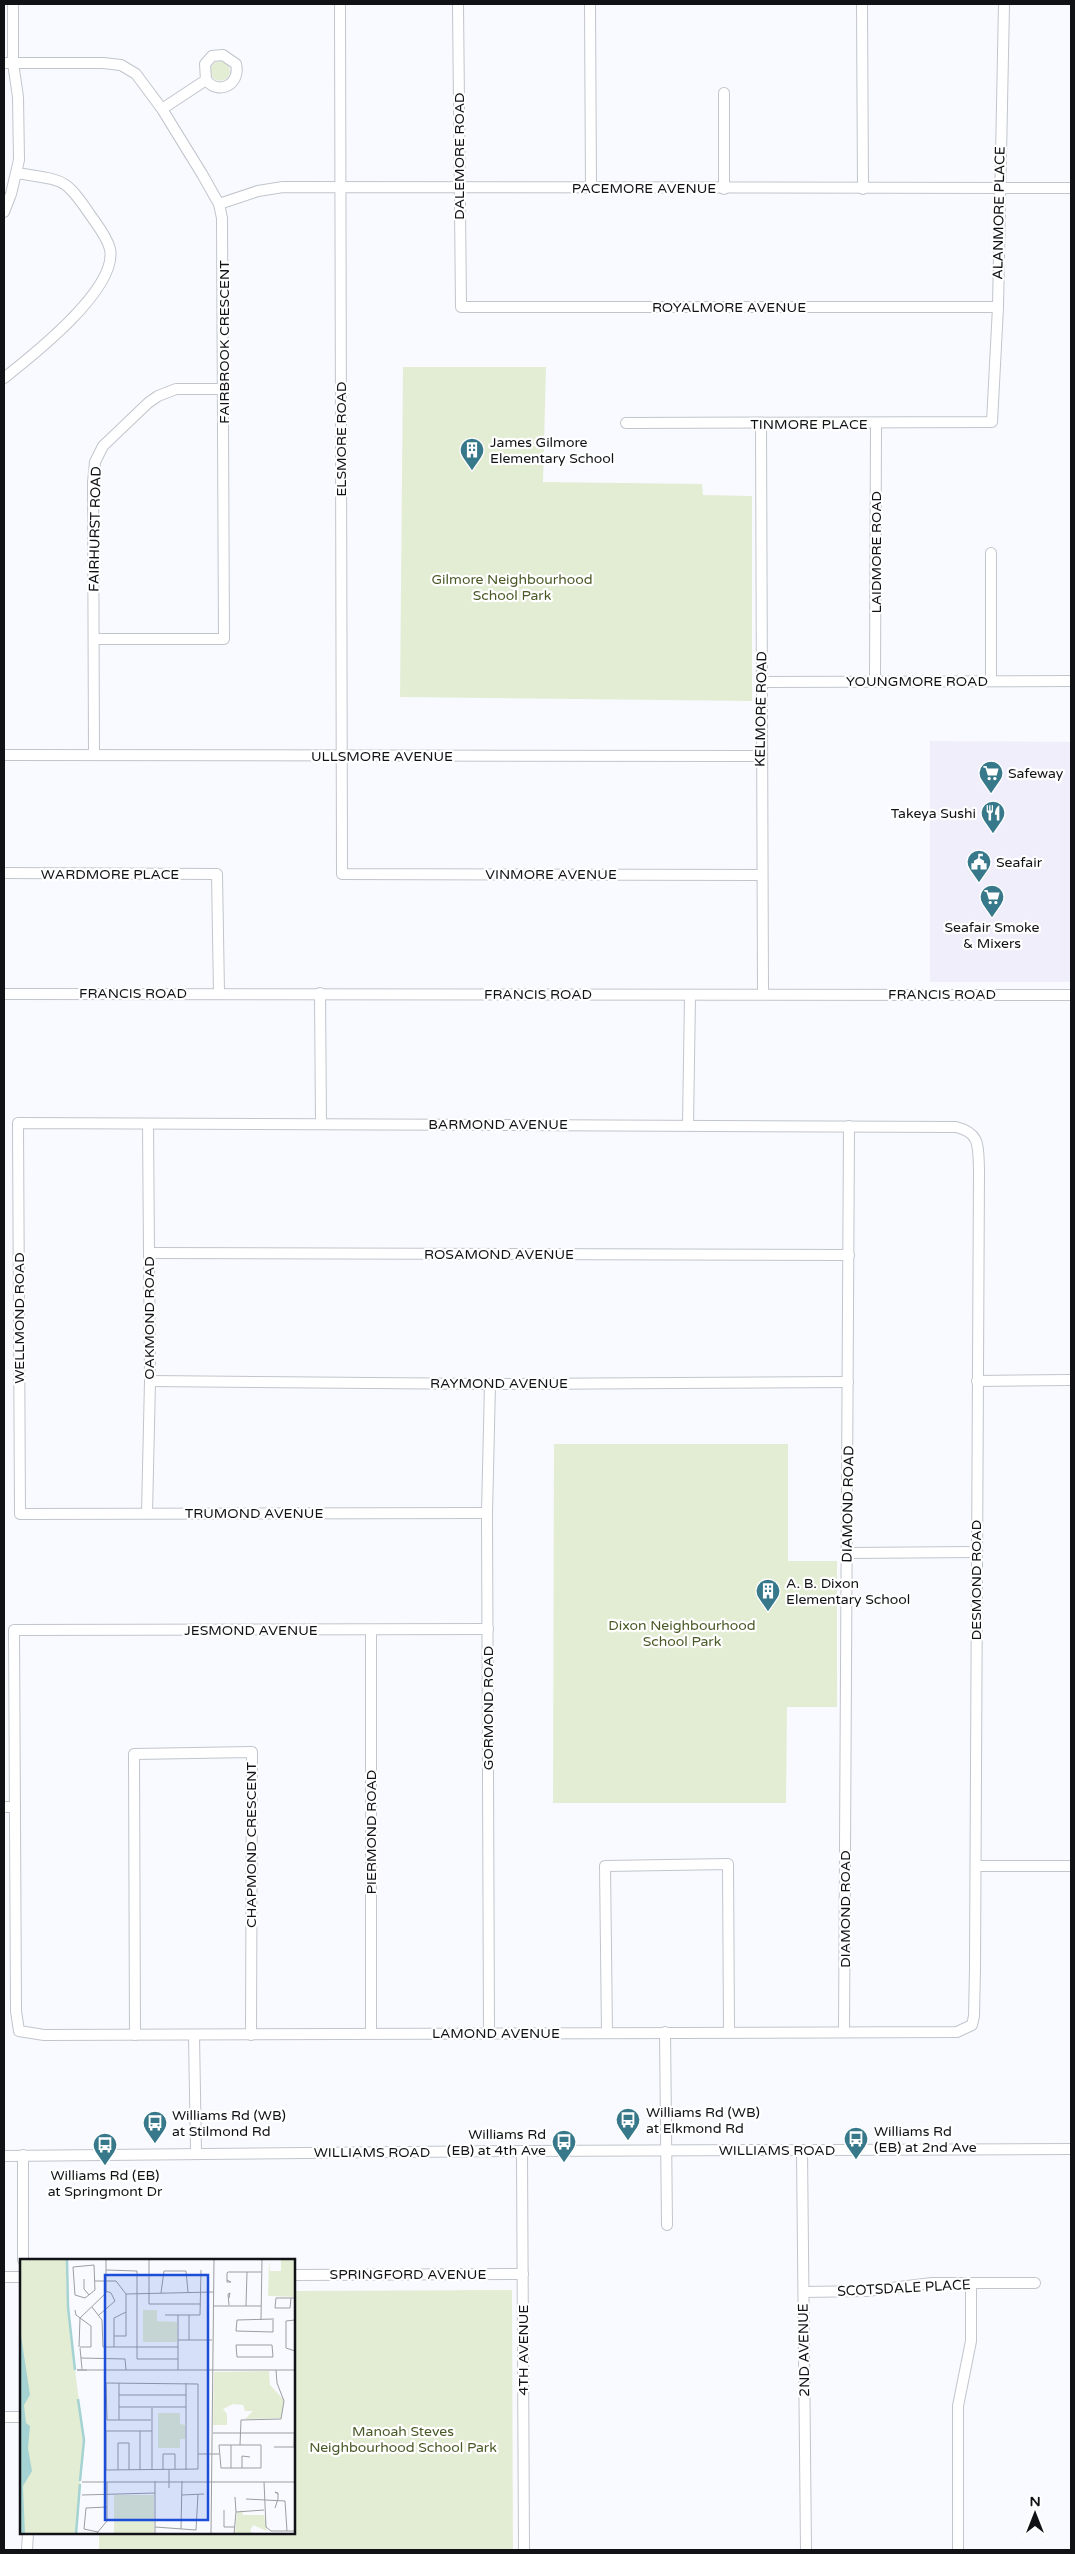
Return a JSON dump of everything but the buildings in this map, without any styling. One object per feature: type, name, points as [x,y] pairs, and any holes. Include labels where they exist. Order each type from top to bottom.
[{"type":"street","points":[[4,212],[17,173],[19,120],[8,63],[13,4]]},
{"type":"street","name":"ELSMORE ROAD","points":[[340,4],[342,874]]},
{"type":"street","name":"DALEMORE ROAD","points":[[458,4],[460,307]]},
{"type":"street","points":[[590,4],[591,188]]},
{"type":"street","points":[[862,4],[863,189]]},
{"type":"street","name":"ALANMORE PLACE","points":[[992,422],[998,307],[1004,4]]},
{"type":"street","name":"FAIRBROOK CRESCENT","points":[[8,63],[103,63],[121,66],[143,80],[219,204],[224,229],[224,639],[94,639]]},
{"type":"street","points":[[162,109],[206,80]]},
{"type":"street","points":[[724,93],[724,189]]},
{"type":"street","points":[[4,378],[42,347],[78,312],[101,283],[107,271],[110,255],[102,233],[71,187],[56,179],[17,173]]},
{"type":"street","name":"PACEMORE AVENUE","points":[[219,204],[270,188],[1071,188]]},
{"type":"street","name":"ROYALMORE AVENUE","points":[[460,307],[998,307]]},
{"type":"street","name":"FAIRHURST ROAD","points":[[94,755],[93,482],[98,454],[110,438],[158,396],[176,389],[224,389]]},
{"type":"street","name":"TINMORE PLACE","points":[[626,424],[992,422]]},
{"type":"street","name":"KELMORE ROAD","points":[[761,424],[762,682],[760,756],[763,994]]},
{"type":"street","name":"LAIDMORE ROAD","points":[[876,424],[876,681]]},
{"type":"street","points":[[991,553],[992,681]]},
{"type":"street","name":"YOUNGMORE ROAD","points":[[762,682],[1071,681]]},
{"type":"street","name":"ULLSMORE AVENUE","points":[[4,755],[760,756]]},
{"type":"street","name":"WARDMORE PLACE","points":[[4,873],[217,874],[220,993]]},
{"type":"street","name":"VINMORE AVENUE","points":[[342,874],[761,875]]},
{"type":"street","name":"FRANCIS ROAD","points":[[4,994],[1071,995]]},
{"type":"street","points":[[320,994],[322,1124]]},
{"type":"street","points":[[688,1125],[690,995]]},
{"type":"street","name":"BARMOND AVENUE","points":[[18,1123],[956,1127],[968,1130],[974,1135]]},
{"type":"street","name":"WELLMOND ROAD","points":[[18,1123],[20,1514]]},
{"type":"street","name":"OAKMOND ROAD","points":[[147,1513],[150,1381],[148,1124]]},
{"type":"street","name":"DIAMOND ROAD","points":[[844,2032],[849,1126]]},
{"type":"street","name":"DESMOND ROAD","points":[[972,2026],[976,1866],[976,1552],[980,1170],[977,1143],[974,1135]]},
{"type":"street","name":"ROSAMOND AVENUE","points":[[149,1253],[849,1255]]},
{"type":"street","points":[[977,1381],[1071,1380]]},
{"type":"street","name":"RAYMOND AVENUE","points":[[150,1381],[490,1384],[848,1382]]},
{"type":"street","name":"GORMOND ROAD","points":[[489,2033],[487,1513],[490,1384]]},
{"type":"street","name":"TRUMOND AVENUE","points":[[20,1514],[487,1513]]},
{"type":"street","points":[[847,1553],[976,1552]]},
{"type":"street","name":"JESMOND AVENUE","points":[[15,1807],[14,1630],[488,1630]]},
{"type":"street","name":"PIERMOND ROAD","points":[[371,1630],[372,2033]]},
{"type":"street","name":"CHAPMOND CRESCENT","points":[[135,2034],[134,1754],[252,1752],[251,2035]]},
{"type":"street","points":[[4,1807],[15,1807]]},
{"type":"street","name":"LAMOND AVENUE","points":[[15,1807],[16,2012],[19,2031],[44,2035],[957,2032],[972,2026]]},
{"type":"street","points":[[608,2033],[605,1866],[728,1864],[729,2032]]},
{"type":"street","points":[[976,1866],[1071,1866]]},
{"type":"street","points":[[665,2032],[667,2225]]},
{"type":"street","points":[[194,2035],[196,2153]]},
{"type":"street","name":"WILLIAMS ROAD","points":[[4,2156],[196,2153],[1071,2149]]},
{"type":"street","name":"2ND AVENUE","points":[[802,2150],[806,2550]]},
{"type":"street","name":"4TH AVENUE","points":[[522,2151],[524,2550]]},
{"type":"street","points":[[23,2155],[23,2259]]},
{"type":"street","name":"SPRINGFORD AVENUE","points":[[295,2274],[522,2274]]},
{"type":"street","points":[[4,2277],[20,2277]]},
{"type":"street","points":[[958,2550],[958,2406],[971,2341],[972,2283]]},
{"type":"street","name":"SCOTSDALE PLACE","points":[[804,2292],[859,2292],[920,2284],[1035,2283]]},
{"type":"street","points":[[4,2417],[20,2417]]},
{"type":"street","points":[[27,2550],[28,2534]]},
{"type":"shaded area","points":[[930,741],[1071,742],[1071,982],[930,982]]},
{"type":"green space","points":[[216,61],[224,61],[230,67],[230,75],[224,81],[216,81],[210,75],[210,67]]},
{"type":"green space","name":"Gilmore Neighbourhood School Park","points":[[403,367],[546,367],[543,482],[702,484],[703,495],[752,496],[752,701],[400,697]]},
{"type":"green space","name":"Dixon Neighbourhood School Park","points":[[554,1444],[788,1444],[788,1561],[837,1561],[837,1707],[787,1707],[786,1803],[553,1803]]},
{"type":"green space","name":"Manoah Steves Neighbourhood School Park","points":[[512,2290],[513,2550],[99,2550],[99,2534],[295,2534],[295,2291]]},
{"type":"place","name":"James Gilmore Elementary School","points":[[472,471]]},
{"type":"place","name":"Safeway","points":[[991,794]]},
{"type":"place","name":"Takeya Sushi","points":[[993,834]]},
{"type":"place","name":"Seafair","points":[[979,883]]},
{"type":"place","name":"Seafair Smoke & Mixers","points":[[992,918]]},
{"type":"place","name":"A. B. Dixon Elementary School","points":[[768,1612]]},
{"type":"place","name":"Williams Rd (WB) at Elkmond Rd","points":[[628,2141]]},
{"type":"place","name":"Williams Rd (WB) at Stilmond Rd","points":[[155,2144]]},
{"type":"place","name":"Williams Rd (EB) at 2nd Ave","points":[[856,2160]]},
{"type":"place","name":"Williams Rd (EB) at 4th Ave","points":[[564,2163]]},
{"type":"place","name":"Williams Rd (EB) at Springmont Dr","points":[[105,2166]]}]
